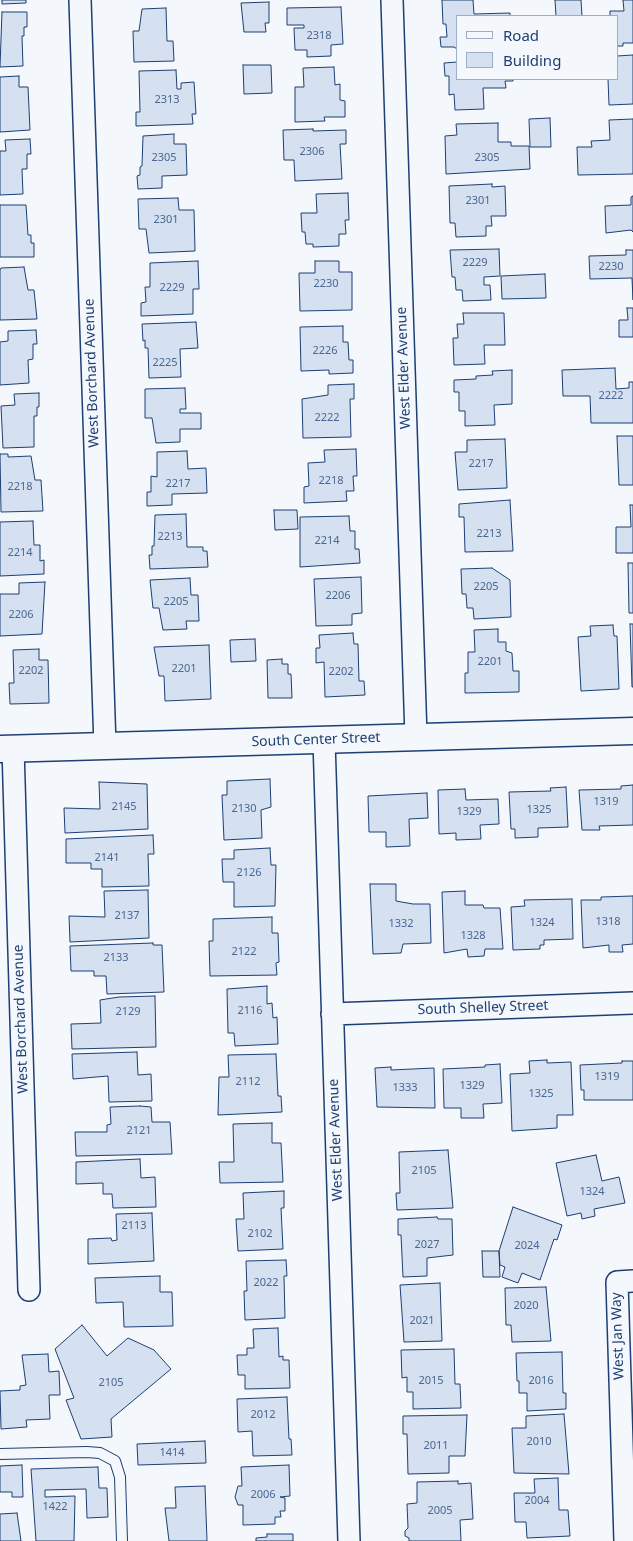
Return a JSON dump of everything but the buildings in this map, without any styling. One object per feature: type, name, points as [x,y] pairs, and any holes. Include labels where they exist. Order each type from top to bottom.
[{"type":"street","name":"West Borchard Avenue","points":[[80,0],[105,746]]},
{"type":"street","name":"West Elder Avenue","points":[[392,0],[416,737]]},
{"type":"street","name":"South Center Street","points":[[7,749],[633,731]]},
{"type":"street","name":"West Elder Avenue","points":[[324,740],[349,1541]]},
{"type":"street","name":"West Borchard Avenue","points":[[7,749],[29,1290]]},
{"type":"street","name":"South Shelley Street","points":[[332,1014],[633,1003]]},
{"type":"street","name":"West Jan Way","points":[[625,1281],[625,1541]]},
{"type":"lane","points":[[0,1454],[87,1452],[100,1453],[115,1461],[120,1477],[122,1541]]}]
